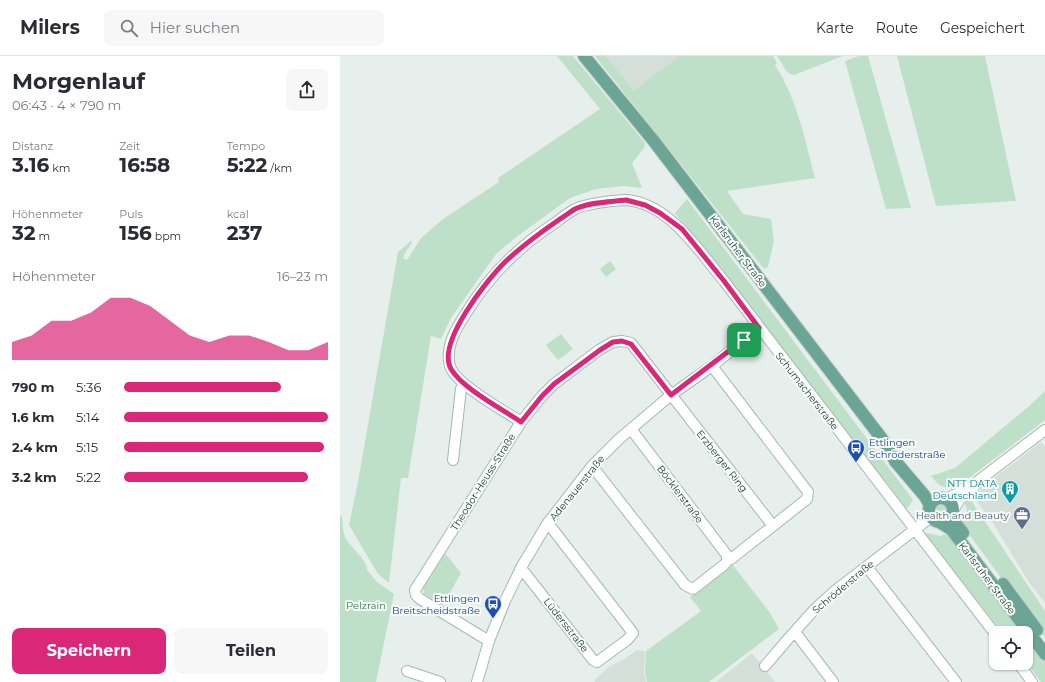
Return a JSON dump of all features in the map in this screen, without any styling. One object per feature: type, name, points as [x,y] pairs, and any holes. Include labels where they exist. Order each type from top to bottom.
[{"type":"main road","name":"Karlsruher Straße","points":[[584,56],[653,140],[889,448],[901,455],[942,509],[957,525],[1045,641]]},
{"type":"main road","name":"Karlsruher Straße","points":[[942,509],[951,529],[1045,654]]},
{"type":"street","name":"Schumacherstraße","points":[[521,422],[463,384],[450,368],[448,356],[452,340],[458,327],[476,297],[505,262],[535,237],[576,209],[596,204],[626,200],[645,205],[660,213],[682,229],[724,281],[989,626]]},
{"type":"street","name":"Adenauerstraße","points":[[479,681],[489,641],[520,569],[548,524],[592,466],[631,429],[671,395],[712,366],[759,328]]},
{"type":"street","name":"Theodor-Heuss-Straße","points":[[489,641],[420,599],[416,595],[415,590],[521,422],[554,384],[613,342],[622,341],[631,344],[671,395]]},
{"type":"street","points":[[592,466],[685,586],[693,589],[807,499],[808,492],[712,366]]},
{"type":"street","points":[[453,460],[461,388],[463,384]]},
{"type":"street","name":"Erzberger Ring","points":[[671,395],[773,526]]},
{"type":"street","name":"Böcklerstraße","points":[[631,429],[726,554],[728,560]]},
{"type":"street","name":"Schröderstraße","points":[[765,666],[814,610],[836,590],[914,529],[972,490],[978,481],[1044,432]]},
{"type":"street","name":"Lüdersstraße","points":[[520,569],[525,573],[593,660],[598,662],[627,640],[633,633],[548,524]]},
{"type":"street","points":[[867,567],[956,682]]},
{"type":"street","points":[[795,632],[833,682]]},
{"type":"street","points":[[1023,670],[1032,682]]},
{"type":"street","points":[[407,671],[440,682]]},
{"type":"shaded area","points":[[606,56],[679,56],[634,90]]},
{"type":"shaded area","points":[[1041,442],[1045,447],[1045,603],[1030,584],[991,520],[976,500],[981,488]]},
{"type":"shaded area","points":[[637,650],[645,651],[644,673],[646,682],[595,682],[594,680],[609,667]]},
{"type":"shaded area","points":[[752,653],[775,682],[716,682]]},
{"type":"green space","points":[[557,56],[573,56],[645,143],[644,148],[632,163],[642,188],[623,186],[596,189],[570,198],[515,238],[496,254],[451,318],[441,339],[431,336],[408,478],[401,478],[389,583],[378,574],[349,525],[358,482],[398,252],[411,241],[412,243],[403,258],[407,260],[421,238],[443,219],[499,182],[498,178],[600,109]]},
{"type":"green space","points":[[595,56],[606,56],[634,90],[679,56],[773,56],[777,63],[775,65],[783,78],[795,105],[815,178],[727,191],[743,214],[771,219],[774,241],[768,267],[764,269]]},
{"type":"green space","points":[[777,56],[843,56],[794,75],[787,72]]},
{"type":"green space","points":[[859,56],[868,56],[911,208],[886,209],[845,61]]},
{"type":"green space","points":[[897,56],[985,56],[1016,201],[936,206]]},
{"type":"green space","points":[[687,199],[913,500],[907,509],[675,213]]},
{"type":"green space","points":[[610,261],[616,269],[606,277],[600,269]]},
{"type":"green space","points":[[561,334],[573,349],[558,360],[546,345]]},
{"type":"green space","points":[[1045,391],[1045,420],[956,488],[951,489],[939,485],[931,476],[955,468]]},
{"type":"green space","points":[[969,500],[972,502],[1045,611],[1045,637],[962,525],[967,510],[965,503]]},
{"type":"green space","points":[[938,502],[944,502],[948,506],[948,512],[944,516],[938,516],[934,512],[934,506]]},
{"type":"green space","name":"Pelzrain","points":[[340,515],[342,517],[343,531],[346,539],[362,558],[367,570],[377,582],[394,594],[376,682],[340,682]]},
{"type":"green space","points":[[927,533],[940,536],[949,533],[1021,626],[997,626],[925,534]]},
{"type":"green space","points":[[445,554],[461,573],[443,605],[424,594],[423,588]]},
{"type":"green space","points":[[733,565],[770,613],[779,629],[709,682],[647,682],[645,673],[646,651],[701,611],[690,597]]},
{"type":"green space","points":[[1033,643],[1045,659],[1045,682],[1041,682],[1032,670]]},
{"type":"place","name":"Ettlingen Schröderstraße","points":[[856,463]]},
{"type":"place","name":"NTT DATA Deutschland","points":[[1010,504]]},
{"type":"place","name":"Health and Beauty","points":[[1022,530]]},
{"type":"place","name":"Ettlingen Breitscheidstraße","points":[[493,619]]},
{"type":"route","points":[[626,200],[645,205],[660,213],[682,229],[724,281],[759,328],[744,340],[712,366],[671,395],[631,344],[622,341],[613,342],[554,384],[521,422],[463,384],[450,368],[448,356],[452,340],[458,327],[476,297],[505,262],[547,228],[576,209],[596,204],[626,200]]}]
